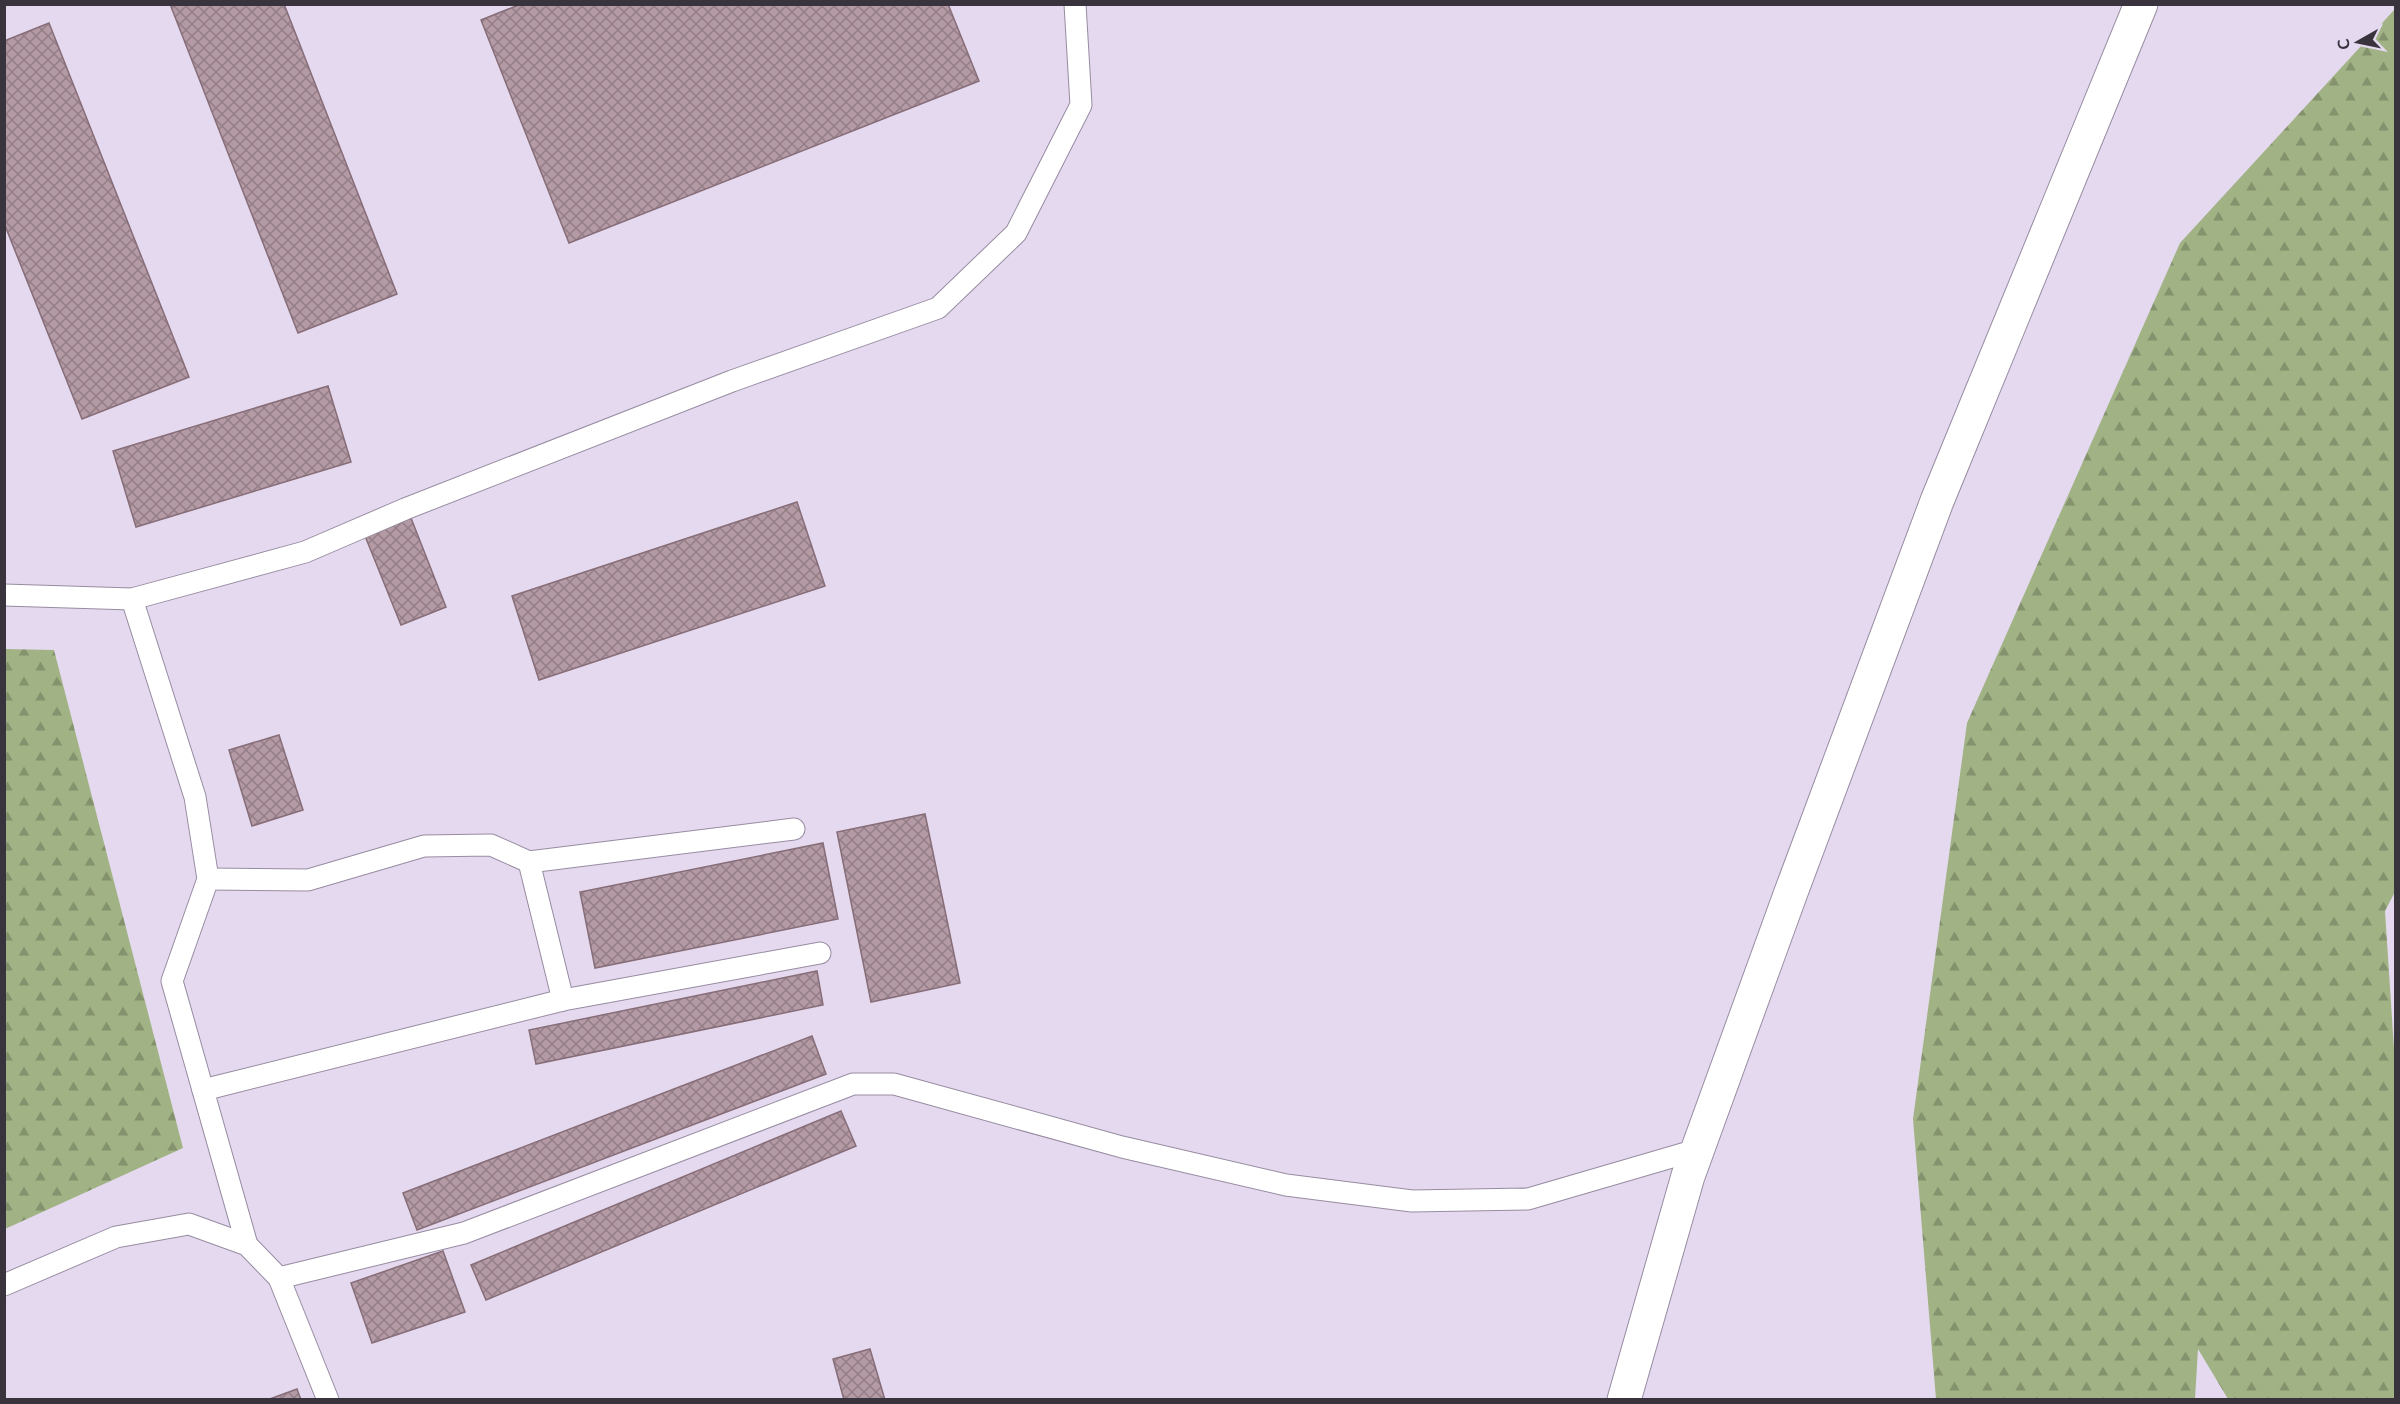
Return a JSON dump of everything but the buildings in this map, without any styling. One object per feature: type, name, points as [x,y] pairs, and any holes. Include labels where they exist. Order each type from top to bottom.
[{"type":"street","points":[[1624,1400],[1696,1150],[1937,501],[2141,4]]},
{"type":"lane","points":[[4,595],[132,599],[305,552],[405,509],[732,381],[938,308],[1016,233],[1081,105],[1075,4]]},
{"type":"lane","points":[[132,599],[195,797],[208,879],[172,981],[246,1245]]},
{"type":"lane","points":[[208,879],[308,880],[424,846],[491,845],[529,862],[794,829]]},
{"type":"lane","points":[[529,862],[563,1000]]},
{"type":"lane","points":[[203,1090],[563,1000],[820,953]]},
{"type":"lane","points":[[279,1278],[464,1233],[853,1084],[894,1084],[1122,1147],[1286,1185],[1412,1201],[1528,1200],[1696,1150]]},
{"type":"lane","points":[[4,1285],[116,1237],[189,1224],[246,1245],[279,1278],[328,1400]]},
{"type":"green space","points":[[2395,9],[2396,890],[2385,911],[2396,1079],[2395,1399],[2228,1399],[2198,1349],[2195,1399],[1936,1399],[1913,1119],[1967,723],[2180,243]]},
{"type":"green space","points":[[5,649],[54,650],[183,1148],[5,1229]]}]
